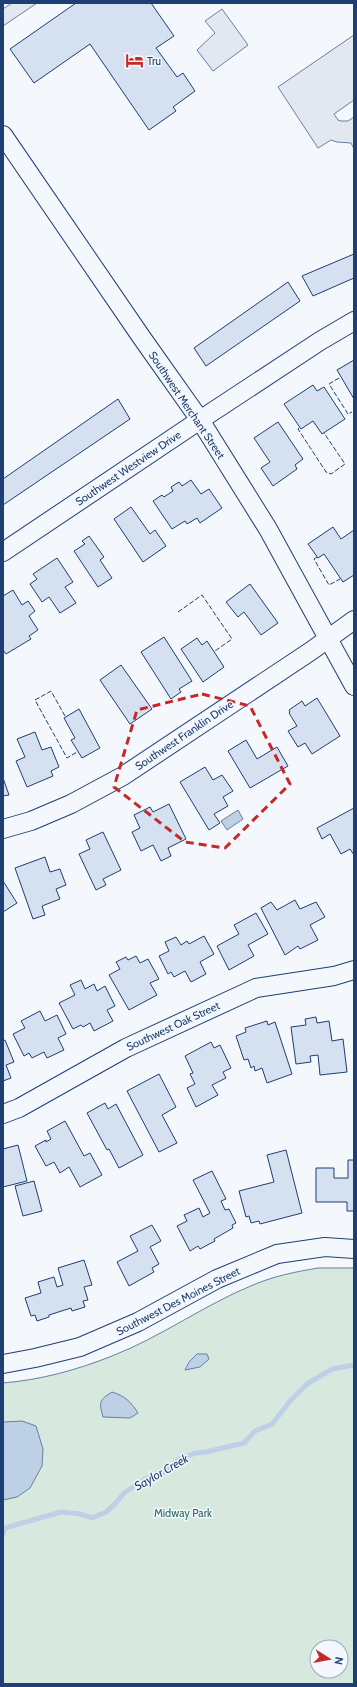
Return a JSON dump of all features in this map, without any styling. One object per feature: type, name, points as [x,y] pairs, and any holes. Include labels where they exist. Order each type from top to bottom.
[{"type":"street","name":"Southwest Merchant Street","points":[[3,135],[200,420],[268,529],[354,686]]},
{"type":"street","name":"Southwest Westview Drive","points":[[3,552],[320,341],[354,321]]},
{"type":"street","name":"Southwest Franklin Drive","points":[[3,830],[31,821],[71,804],[123,776],[354,620]]},
{"type":"street","name":"Southwest Oak Street","points":[[3,1114],[19,1108],[126,1048],[256,988],[334,976],[354,970]]},
{"type":"street","name":"Southwest Des Moines Street","points":[[3,1364],[80,1347],[138,1322],[217,1279],[277,1254],[325,1248],[354,1249]]},
{"type":"highlighted area","points":[[202,694],[250,706],[290,784],[225,848],[185,842],[114,787],[137,710]]},
{"type":"green space","name":"Midway Park","points":[[318,1268],[354,1268],[354,1684],[3,1684],[3,1383],[45,1377],[99,1361],[148,1340],[235,1293],[261,1282]]},
{"type":"shaded area","points":[[12,3],[37,3],[3,26],[3,9]]},
{"type":"shaded area","points":[[222,9],[248,45],[213,71],[197,50],[215,33],[205,21]]},
{"type":"shaded area","points":[[354,35],[354,100],[334,114],[338,120],[341,121],[348,121],[354,117],[354,149],[351,143],[331,140],[318,148],[278,87]]},
{"type":"water","points":[[238,810],[243,819],[227,830],[221,821]]},
{"type":"water","points":[[197,1354],[207,1354],[209,1359],[200,1367],[185,1370],[189,1362]]},
{"type":"water","points":[[112,1392],[121,1395],[138,1413],[130,1418],[103,1417],[101,1408],[102,1399]]},
{"type":"water","points":[[22,1421],[36,1426],[43,1449],[42,1466],[30,1488],[17,1497],[3,1500],[3,1422]]},
{"type":"building","name":"Tru","points":[[76,3],[151,3],[174,36],[156,48],[177,77],[183,73],[195,91],[173,107],[176,111],[149,130],[90,44],[34,83],[10,49]]},
{"type":"building","points":[[354,254],[354,278],[313,296],[302,276]]},
{"type":"building","points":[[288,282],[300,301],[206,366],[194,348]]},
{"type":"building","points":[[354,360],[354,399],[337,370]]},
{"type":"building","points":[[313,385],[317,391],[324,387],[345,419],[322,434],[313,421],[301,429],[284,404]]},
{"type":"building","points":[[118,399],[130,419],[3,505],[3,479]]},
{"type":"building","points":[[278,422],[303,459],[295,465],[297,469],[273,486],[261,468],[270,462],[254,438]]},
{"type":"building","points":[[191,480],[201,494],[209,489],[222,508],[200,523],[197,518],[187,524],[185,521],[172,529],[153,501],[162,495],[164,497],[173,491],[171,487],[179,482],[182,486]]},
{"type":"building","points":[[131,507],[150,534],[155,530],[166,546],[143,562],[114,519]]},
{"type":"building","points":[[333,527],[341,539],[354,530],[354,575],[343,582],[324,554],[318,558],[308,544]]},
{"type":"building","points":[[89,536],[104,557],[100,560],[112,578],[98,587],[74,551],[85,544],[82,541]]},
{"type":"building","points":[[57,558],[73,582],[65,587],[76,603],[60,613],[49,597],[42,602],[30,584],[37,579],[33,574]]},
{"type":"building","points":[[250,584],[278,623],[261,635],[244,612],[238,617],[226,602]]},
{"type":"building","points":[[13,590],[22,605],[28,601],[35,611],[29,616],[38,630],[29,636],[31,639],[6,654],[3,650],[3,596]]},
{"type":"building","points":[[164,637],[192,681],[179,689],[181,692],[171,699],[141,652]]},
{"type":"building","points":[[197,638],[202,645],[207,641],[224,667],[203,682],[181,649]]},
{"type":"building","points":[[121,665],[152,709],[130,724],[100,680]]},
{"type":"building","points":[[317,698],[340,736],[312,754],[305,743],[298,747],[288,731],[297,726],[289,713],[289,710],[302,701],[305,706]]},
{"type":"building","points":[[79,709],[100,748],[82,758],[71,740],[75,738],[64,718]]},
{"type":"building","points":[[35,732],[42,750],[51,747],[59,767],[51,771],[53,776],[27,787],[16,761],[25,757],[17,739]]},
{"type":"building","points":[[246,740],[257,759],[277,747],[288,766],[250,788],[228,751]]},
{"type":"building","points":[[205,767],[213,780],[222,775],[233,791],[223,797],[228,806],[214,814],[220,823],[209,830],[180,782]]},
{"type":"building","points":[[3,778],[9,795],[3,796]]},
{"type":"building","points":[[169,804],[186,839],[168,848],[171,856],[161,861],[153,845],[141,851],[132,832],[140,828],[134,815],[150,807],[153,812]]},
{"type":"building","points":[[354,808],[354,855],[350,849],[341,854],[330,834],[322,839],[317,828]]},
{"type":"building","points":[[103,832],[121,870],[103,879],[106,885],[96,890],[79,854],[90,849],[86,840]]},
{"type":"building","points":[[45,857],[50,872],[60,869],[66,885],[56,889],[60,899],[42,906],[45,915],[33,919],[15,868]]},
{"type":"building","points":[[3,881],[17,903],[3,912]]},
{"type":"building","points":[[295,900],[300,909],[316,902],[325,917],[310,925],[318,940],[300,949],[298,946],[285,955],[261,908],[271,902],[277,910]]},
{"type":"building","points":[[256,913],[268,934],[248,945],[254,956],[229,970],[217,946],[239,934],[234,925]]},
{"type":"building","points":[[204,936],[214,954],[200,962],[206,974],[191,982],[185,971],[174,977],[171,972],[168,974],[159,956],[169,951],[165,942],[176,937],[181,945],[187,941],[189,944]]},
{"type":"building","points":[[136,956],[140,963],[148,959],[159,979],[150,983],[157,995],[129,1010],[109,975],[120,969],[116,962],[126,957],[128,960]]},
{"type":"building","points":[[81,980],[85,989],[94,984],[97,991],[105,986],[115,1006],[107,1010],[113,1021],[94,1031],[90,1023],[83,1027],[81,1025],[73,1029],[59,1003],[75,995],[70,985]]},
{"type":"building","points":[[40,1011],[45,1021],[57,1015],[66,1034],[58,1038],[64,1050],[47,1058],[44,1052],[32,1058],[29,1053],[24,1056],[13,1034],[25,1028],[21,1021]]},
{"type":"building","points":[[316,1017],[317,1023],[329,1021],[332,1041],[343,1039],[347,1072],[320,1075],[318,1055],[310,1056],[311,1062],[296,1064],[291,1027],[306,1025],[305,1019]]},
{"type":"building","points":[[267,1021],[268,1025],[275,1022],[292,1074],[267,1083],[262,1068],[255,1071],[254,1066],[251,1068],[248,1059],[244,1060],[236,1036],[246,1032],[245,1028]]},
{"type":"building","points":[[5,1040],[14,1062],[6,1065],[11,1078],[3,1081],[3,1041]]},
{"type":"building","points":[[211,1042],[214,1048],[220,1045],[231,1068],[223,1072],[226,1078],[212,1085],[218,1095],[196,1107],[187,1088],[195,1084],[190,1074],[193,1073],[185,1056]]},
{"type":"building","points":[[159,1074],[176,1107],[162,1115],[177,1143],[159,1152],[127,1091]]},
{"type":"building","points":[[105,1103],[108,1109],[116,1104],[143,1155],[119,1168],[109,1149],[107,1150],[87,1113]]},
{"type":"building","points":[[65,1121],[84,1156],[90,1153],[102,1175],[80,1187],[69,1167],[60,1173],[54,1162],[46,1166],[35,1146],[51,1139],[47,1131]]},
{"type":"building","points":[[18,1145],[27,1181],[3,1187],[3,1149]]},
{"type":"building","points":[[286,1150],[302,1213],[260,1224],[259,1221],[251,1223],[249,1216],[246,1217],[239,1191],[274,1182],[267,1155]]},
{"type":"building","points":[[348,1160],[354,1160],[354,1211],[347,1211],[347,1202],[316,1202],[316,1168],[334,1168],[334,1178],[348,1178]]},
{"type":"building","points":[[212,1171],[226,1199],[221,1201],[225,1210],[229,1209],[236,1223],[232,1225],[233,1228],[214,1239],[215,1241],[200,1249],[198,1246],[190,1251],[177,1226],[187,1221],[184,1215],[199,1208],[203,1217],[210,1213],[193,1180]]},
{"type":"building","points":[[34,1181],[42,1211],[23,1216],[15,1186]]},
{"type":"building","points":[[152,1225],[161,1241],[150,1247],[159,1264],[152,1268],[154,1272],[129,1286],[117,1262],[138,1251],[130,1236]]},
{"type":"building","points":[[84,1260],[92,1285],[84,1287],[88,1300],[83,1301],[85,1307],[72,1311],[71,1308],[49,1315],[49,1317],[37,1321],[35,1315],[31,1316],[25,1298],[41,1293],[38,1282],[54,1277],[57,1287],[63,1285],[58,1268]]},
{"type":"waterway","name":"Saylor Creek","points":[[3,1534],[5,1528],[61,1512],[80,1514],[92,1518],[106,1512],[124,1493],[145,1479],[166,1471],[179,1459],[196,1453],[244,1443],[255,1431],[272,1424],[291,1400],[307,1384],[332,1369],[354,1365]]},
{"type":"fence","points":[[339,378],[329,384],[348,414],[352,412]]},
{"type":"fence","points":[[299,428],[298,429],[326,472],[331,474],[345,464],[324,433]]},
{"type":"fence","points":[[317,557],[314,559],[329,585],[340,579]]},
{"type":"fence","points":[[178,612],[202,595],[232,639],[215,651]]},
{"type":"fence","points":[[65,716],[51,691],[35,700],[67,758],[77,752]]},
{"type":"place","name":"Tru","points":[[134,61]]}]
